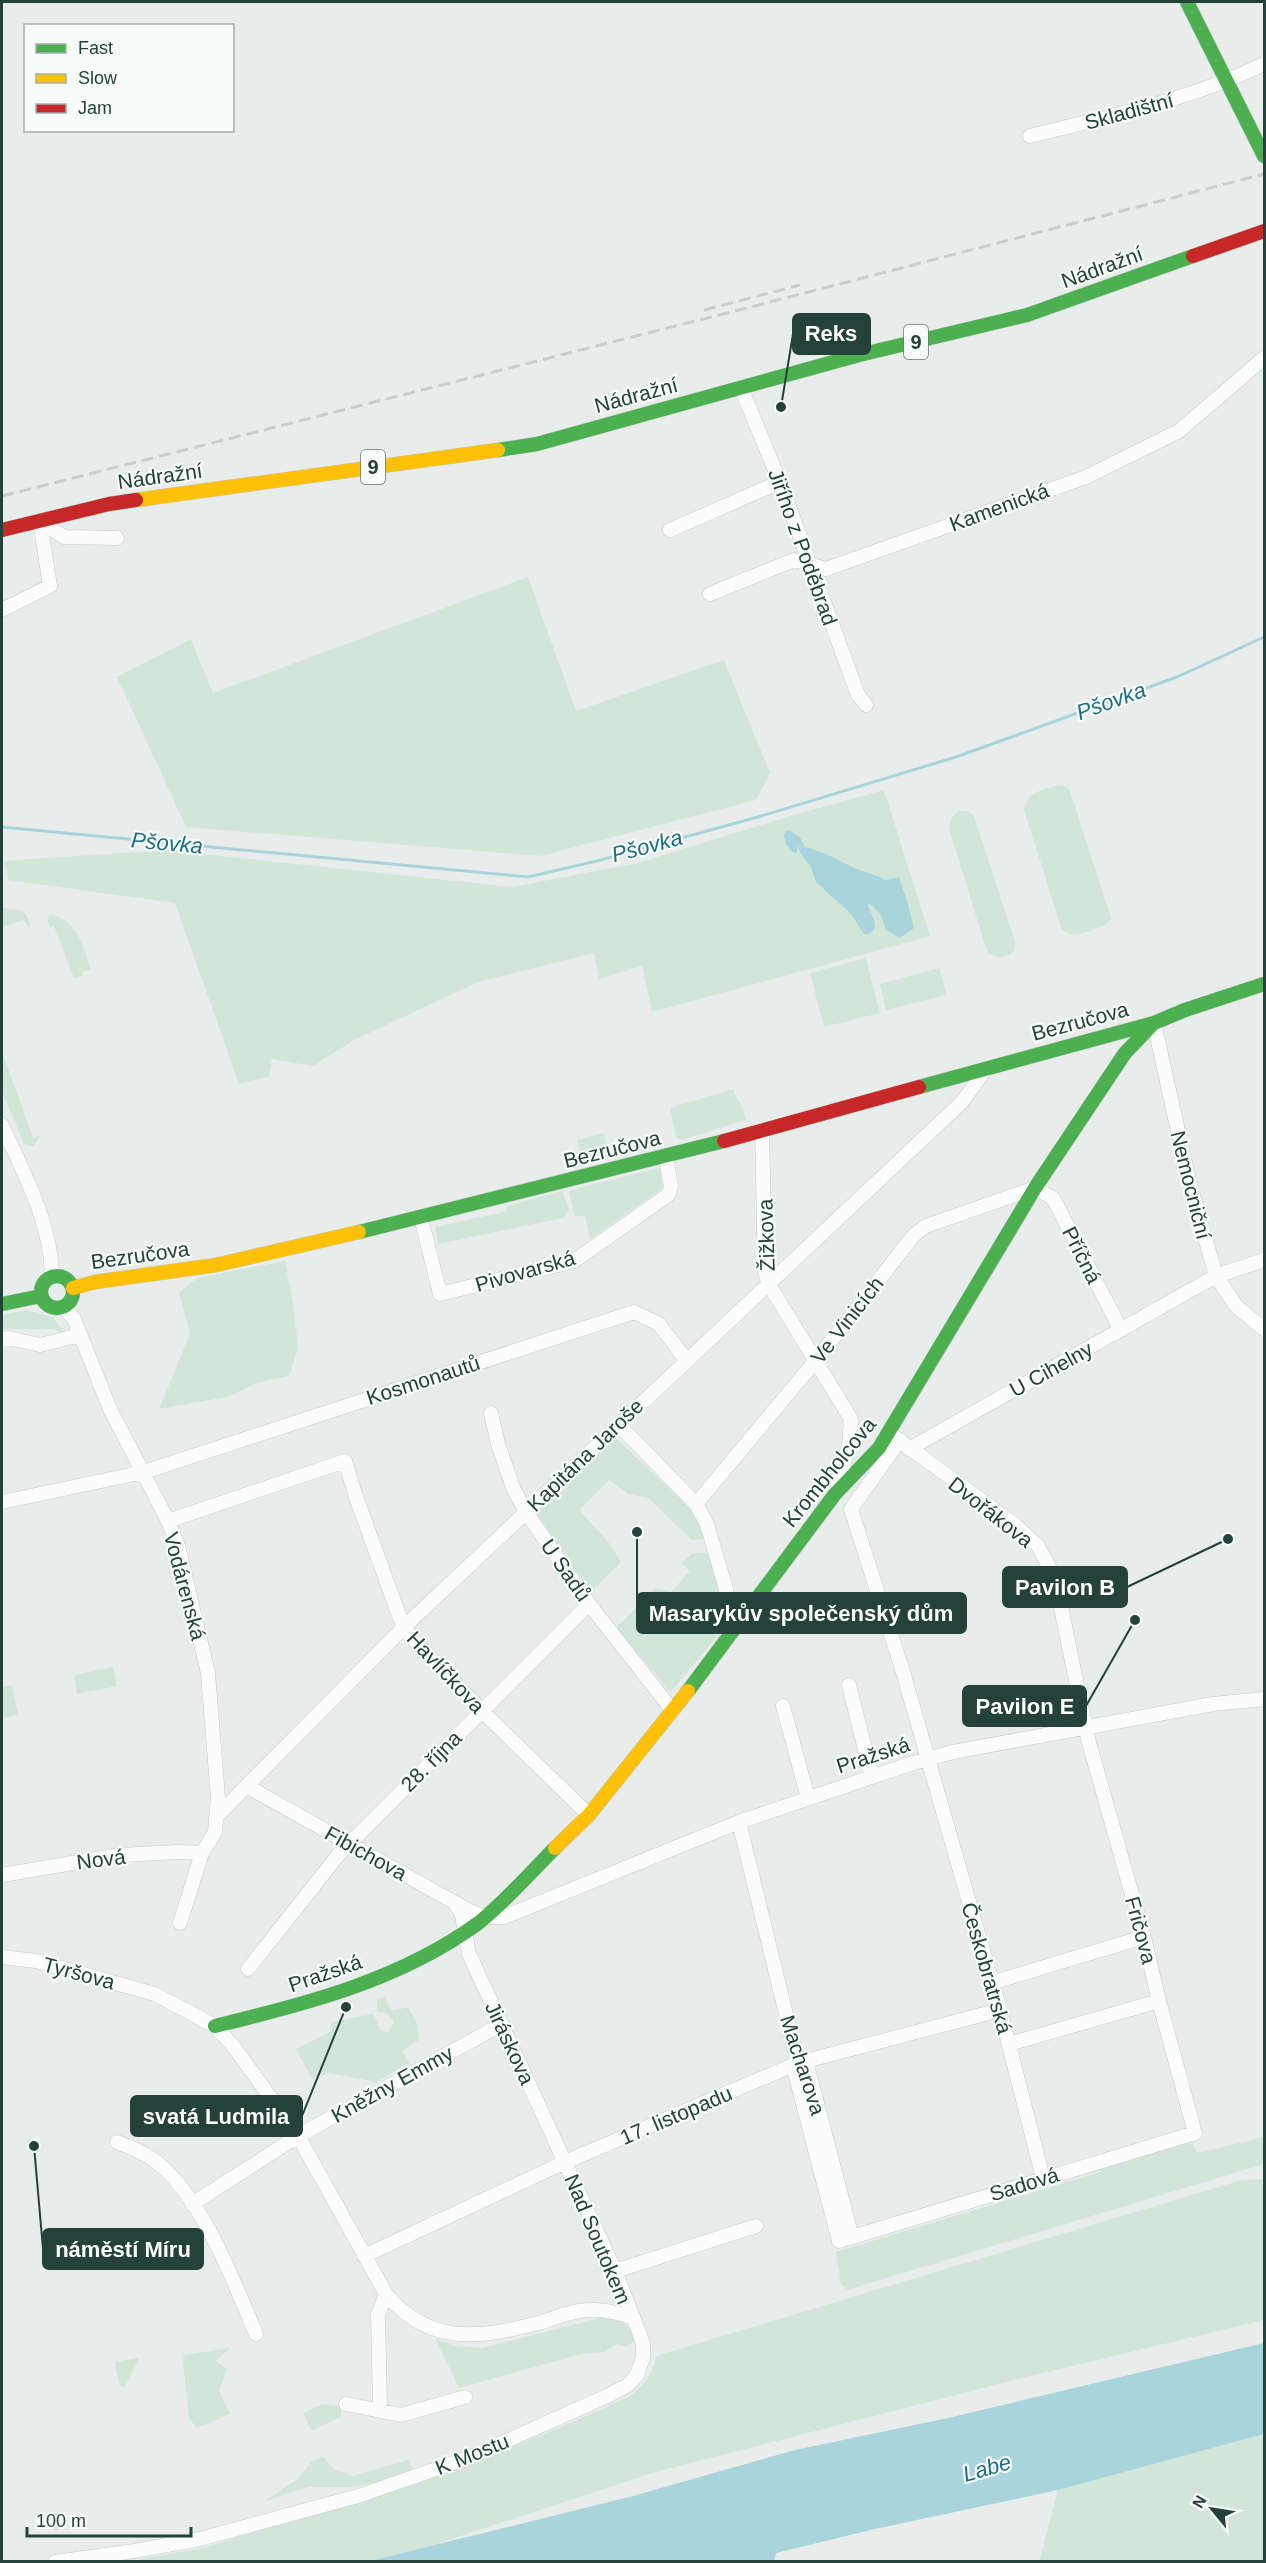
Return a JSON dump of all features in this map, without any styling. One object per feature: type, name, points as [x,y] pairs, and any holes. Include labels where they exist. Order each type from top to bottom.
[{"type":"street","points":[[1186,2],[1264,156]]},
{"type":"street","name":"Skladištní","points":[[1030,136],[1158,105],[1227,82],[1264,64]]},
{"type":"street","name":"Nádražní","points":[[2,531],[109,504],[537,444],[859,355],[1027,315],[1264,231]]},
{"type":"street","name":"Kamenická","points":[[710,594],[794,560],[826,569],[1086,477],[1179,431],[1264,358]]},
{"type":"street","name":"Jiřího z Poděbrad","points":[[741,388],[780,482],[858,695],[866,705]]},
{"type":"street","points":[[670,530],[780,482]]},
{"type":"street","points":[[40,521],[64,537],[117,538]]},
{"type":"street","points":[[2,610],[50,586],[40,521]]},
{"type":"street","name":"Bezručova","points":[[73,1288],[95,1282],[216,1265],[421,1218],[666,1157],[1154,1023],[1192,1007],[1264,984]]},
{"type":"street","name":"Krombholcova","points":[[485,1917],[513,1887],[589,1815],[673,1711],[835,1494],[879,1448],[899,1441],[1035,1188],[1125,1053],[1154,1023]]},
{"type":"street","name":"Nemocniční","points":[[1154,1023],[1190,1185],[1216,1275],[1236,1306],[1264,1329]]},
{"type":"street","name":"Kapitána Jaroše","points":[[180,1923],[201,1853],[215,1832],[217,1816],[404,1627],[962,1102],[986,1069]]},
{"type":"street","points":[[2,1125],[42,1216],[51,1259],[52,1276],[43,1284],[41,1296],[48,1305],[56,1308],[63,1307]]},
{"type":"street","name":"Žižkova","points":[[762,1130],[765,1271],[768,1283],[817,1359],[851,1419],[849,1445],[835,1494]]},
{"type":"street","name":"Pivovarská","points":[[421,1218],[440,1294],[574,1261],[668,1195],[671,1187],[666,1157]]},
{"type":"street","name":"Příčná","points":[[1035,1188],[1053,1198],[1121,1330]]},
{"type":"street","name":"Ve Vinicích","points":[[696,1504],[817,1359],[914,1235],[926,1226],[1035,1188]]},
{"type":"street","name":"U Cihelny","points":[[899,1441],[1121,1330],[1216,1275],[1264,1260]]},
{"type":"street","name":"Bezručova","points":[[52,1276],[63,1276],[73,1288],[71,1301],[63,1307]]},
{"type":"street","points":[[2,1304],[41,1296]]},
{"type":"street","name":"Vodárenská","points":[[63,1307],[74,1319],[110,1409],[144,1472],[178,1546],[208,1673],[215,1740],[217,1816]]},
{"type":"street","name":"Kosmonautů","points":[[2,1502],[144,1472],[634,1312],[658,1324],[686,1360]]},
{"type":"street","points":[[2,1340],[8,1338],[40,1345],[80,1335]]},
{"type":"street","name":"U Sadů","points":[[491,1413],[498,1444],[514,1490],[526,1512],[590,1604],[673,1711]]},
{"type":"street","points":[[618,1425],[696,1504],[706,1524],[726,1589],[727,1638],[729,1635]]},
{"type":"street","name":"Dvořákova","points":[[899,1441],[1014,1524],[1038,1546],[1055,1578],[1086,1727]]},
{"type":"street","name":"Českobratrská","points":[[899,1441],[851,1509],[928,1759],[1000,2010],[1043,2178]]},
{"type":"street","name":"Havlíčkova","points":[[168,1521],[345,1461],[404,1627],[410,1636],[589,1815]]},
{"type":"street","name":"28. října","points":[[248,1969],[349,1843],[590,1604]]},
{"type":"street","points":[[849,1685],[872,1777]]},
{"type":"street","name":"Pražská","points":[[215,2026],[294,2007],[391,1972],[458,1936],[739,1822],[928,1759],[953,1752],[1213,1704],[1264,1699]]},
{"type":"street","points":[[783,1706],[808,1798]]},
{"type":"street","name":"Fričova","points":[[1086,1727],[1195,2133]]},
{"type":"street","name":"Fibichova","points":[[248,1787],[455,1903],[485,1917]]},
{"type":"street","name":"Macharova","points":[[739,1822],[798,2063],[808,2069],[846,2239]]},
{"type":"street","name":"Nová","points":[[2,1875],[120,1855],[201,1853]]},
{"type":"street","points":[[513,1887],[513,1900],[519,1906],[527,1909]]},
{"type":"street","points":[[455,1903],[459,1908],[458,1936]]},
{"type":"street","name":"Pražská","points":[[458,1936],[485,1917],[513,1914]]},
{"type":"street","name":"Jiráskova","points":[[458,1936],[469,1954],[565,2162]]},
{"type":"street","points":[[991,1983],[1144,1937]]},
{"type":"street","name":"Tyršova","points":[[2,1957],[36,1961],[155,1994],[215,2026]]},
{"type":"street","points":[[1009,2044],[1159,2001]]},
{"type":"street","name":"17. listopadu","points":[[364,2256],[565,2162],[798,2063],[1000,2010]]},
{"type":"street","name":"Kněžny Emmy","points":[[192,2204],[298,2136],[502,2024]]},
{"type":"street","points":[[215,2026],[234,2047],[298,2136],[386,2294],[406,2316],[423,2325],[449,2332],[477,2335],[504,2332],[588,2310],[631,2317]]},
{"type":"street","name":"Sadová","points":[[846,2239],[1195,2133]]},
{"type":"street","points":[[117,2142],[155,2161],[185,2192],[225,2263],[256,2334]]},
{"type":"street","name":"Nad Soutokem","points":[[565,2162],[615,2271],[631,2317]]},
{"type":"street","points":[[615,2271],[756,2226]]},
{"type":"street","points":[[380,2409],[378,2315],[386,2294]]},
{"type":"street","name":"K Mostu","points":[[55,2562],[200,2539],[358,2496],[468,2458],[628,2385],[636,2375],[643,2357],[643,2344],[631,2317]]},
{"type":"street","points":[[346,2404],[401,2415],[465,2397]]},
{"type":"green space","points":[[528,577],[576,711],[724,660],[770,773],[756,800],[540,856],[186,827],[117,677],[191,639],[213,693]]},
{"type":"green space","points":[[1059,785],[1067,787],[1070,791],[1111,918],[1107,924],[1078,934],[1062,930],[1024,810],[1032,795]]},
{"type":"green space","points":[[884,790],[930,936],[652,1012],[642,966],[599,979],[594,953],[478,982],[354,1040],[313,1066],[272,1059],[269,1076],[239,1084],[175,903],[9,880],[4,861],[165,850],[512,887],[638,863]]},
{"type":"green space","points":[[958,811],[967,811],[974,816],[1015,942],[1014,951],[1005,957],[988,953],[984,942],[949,828],[952,817]]},
{"type":"green space","points":[[2,908],[23,911],[30,926],[28,927],[24,920],[2,927]]},
{"type":"green space","points":[[49,914],[66,921],[77,934],[91,969],[82,973],[83,976],[74,978],[54,926],[50,927],[47,921]]},
{"type":"green space","points":[[866,958],[880,1013],[824,1027],[810,973]]},
{"type":"green space","points":[[940,968],[946,995],[886,1010],[880,984]]},
{"type":"green space","points":[[2,1052],[33,1137],[40,1136],[33,1147],[24,1144],[2,1091]]},
{"type":"green space","points":[[733,1089],[746,1120],[681,1140],[676,1137],[670,1108]]},
{"type":"green space","points":[[604,1133],[609,1159],[583,1165],[577,1140]]},
{"type":"green space","points":[[660,1168],[663,1188],[590,1239],[585,1215],[575,1217],[569,1192]]},
{"type":"green space","points":[[562,1191],[569,1210],[563,1218],[438,1244],[435,1227],[505,1212],[507,1206]]},
{"type":"green space","points":[[285,1261],[298,1348],[289,1376],[259,1382],[231,1396],[159,1409],[190,1334],[179,1292],[197,1278]]},
{"type":"green space","points":[[26,1310],[53,1317],[63,1332],[60,1334],[56,1329],[2,1329],[2,1318],[6,1314]]},
{"type":"green space","points":[[616,1438],[686,1504],[695,1516],[705,1539],[692,1540],[648,1498],[628,1494],[609,1480],[579,1510],[610,1544],[621,1562],[591,1592],[536,1513]]},
{"type":"green space","points":[[693,1553],[708,1553],[718,1589],[715,1639],[671,1692],[616,1628],[655,1588],[671,1592],[690,1571],[682,1563]]},
{"type":"green space","points":[[113,1667],[117,1686],[77,1694],[74,1675]]},
{"type":"green space","points":[[12,1685],[18,1715],[2,1718],[2,1687]]},
{"type":"green space","points":[[384,1997],[392,2011],[408,2007],[417,2024],[419,2040],[402,2051],[409,2063],[376,2082],[329,2073],[312,2079],[296,2049],[330,2032],[331,2022],[373,2014],[381,2031],[388,2032],[394,2022],[389,2015],[377,2011],[377,1999]]},
{"type":"green space","points":[[1264,2137],[1264,2164],[850,2289],[846,2289],[841,2284],[836,2252],[1100,2172],[1100,2168],[1191,2140],[1198,2153]]},
{"type":"green space","points":[[1264,2179],[1264,2320],[1018,2379],[652,2473],[412,2552],[372,2561],[126,2562],[206,2547],[467,2466],[626,2398],[646,2381],[656,2356],[1241,2180]]},
{"type":"green space","points":[[608,2316],[629,2328],[635,2341],[626,2347],[617,2344],[604,2352],[581,2354],[459,2388],[435,2338],[454,2346],[483,2348]]},
{"type":"green space","points":[[230,2348],[215,2361],[227,2369],[219,2390],[230,2414],[197,2428],[189,2418],[184,2355]]},
{"type":"green space","points":[[139,2358],[124,2387],[119,2385],[115,2362]]},
{"type":"green space","points":[[323,2404],[342,2407],[340,2417],[311,2431],[303,2413]]},
{"type":"green space","points":[[1264,2434],[1264,2561],[1039,2562],[1058,2490]]},
{"type":"green space","points":[[324,2457],[333,2469],[353,2476],[408,2460],[413,2469],[381,2481],[352,2487],[308,2487],[265,2501],[298,2479],[313,2460]]},
{"type":"water","points":[[788,830],[799,836],[805,847],[825,853],[854,868],[885,880],[899,877],[914,928],[900,938],[886,930],[881,915],[869,903],[875,928],[870,934],[864,934],[851,914],[816,882],[810,865],[800,853],[798,845],[797,853],[792,852],[785,843],[784,834]]},
{"type":"water","name":"Labe","points":[[1264,2343],[1264,2434],[1058,2490],[875,2529],[776,2553],[774,2561],[370,2561],[633,2496],[795,2450],[948,2418]]},
{"type":"waterway","name":"Pšovka","points":[[2,827],[528,877],[601,860],[758,817],[956,757],[1177,677],[1264,637]]},
{"type":"railway","points":[[2,496],[747,308],[1264,174]]},
{"type":"railway","points":[[704,310],[800,285]]},
{"type":"traffic: fast","points":[[1187,2],[1264,156]]},
{"type":"traffic: fast","points":[[498,450],[537,444],[859,355],[1027,315],[1193,256]]},
{"type":"traffic: fast","points":[[919,1087],[1154,1023],[1185,1010],[1264,984]]},
{"type":"traffic: fast","points":[[688,1691],[835,1494],[879,1448],[1035,1188],[1125,1053],[1154,1023]]},
{"type":"traffic: fast","points":[[359,1232],[724,1141]]},
{"type":"traffic: fast","points":[[57,1276],[69,1280],[73,1292],[69,1304],[57,1308],[45,1304],[41,1292],[45,1280],[57,1276]]},
{"type":"traffic: fast","points":[[2,1304],[41,1296]]},
{"type":"traffic: fast","points":[[215,2026],[284,2009],[351,1988],[384,1975],[447,1944],[487,1916],[555,1848]]},
{"type":"traffic: slow","points":[[136,500],[498,450]]},
{"type":"traffic: slow","points":[[73,1288],[95,1282],[216,1265],[359,1232]]},
{"type":"traffic: slow","points":[[555,1848],[589,1815],[688,1691]]},
{"type":"traffic: jam","points":[[1193,256],[1264,231]]},
{"type":"traffic: jam","points":[[2,530],[109,504],[136,500]]},
{"type":"traffic: jam","points":[[724,1141],[919,1087]]},
{"type":"place","name":"Reks","points":[[781,407]]},
{"type":"place","name":"Masarykův společenský dům","points":[[637,1532]]},
{"type":"place","name":"Pavilon B","points":[[1228,1539]]},
{"type":"place","name":"Pavilon E","points":[[1135,1620]]},
{"type":"place","name":"svatá Ludmila","points":[[346,2007]]},
{"type":"place","name":"náměstí Míru","points":[[34,2146]]}]
